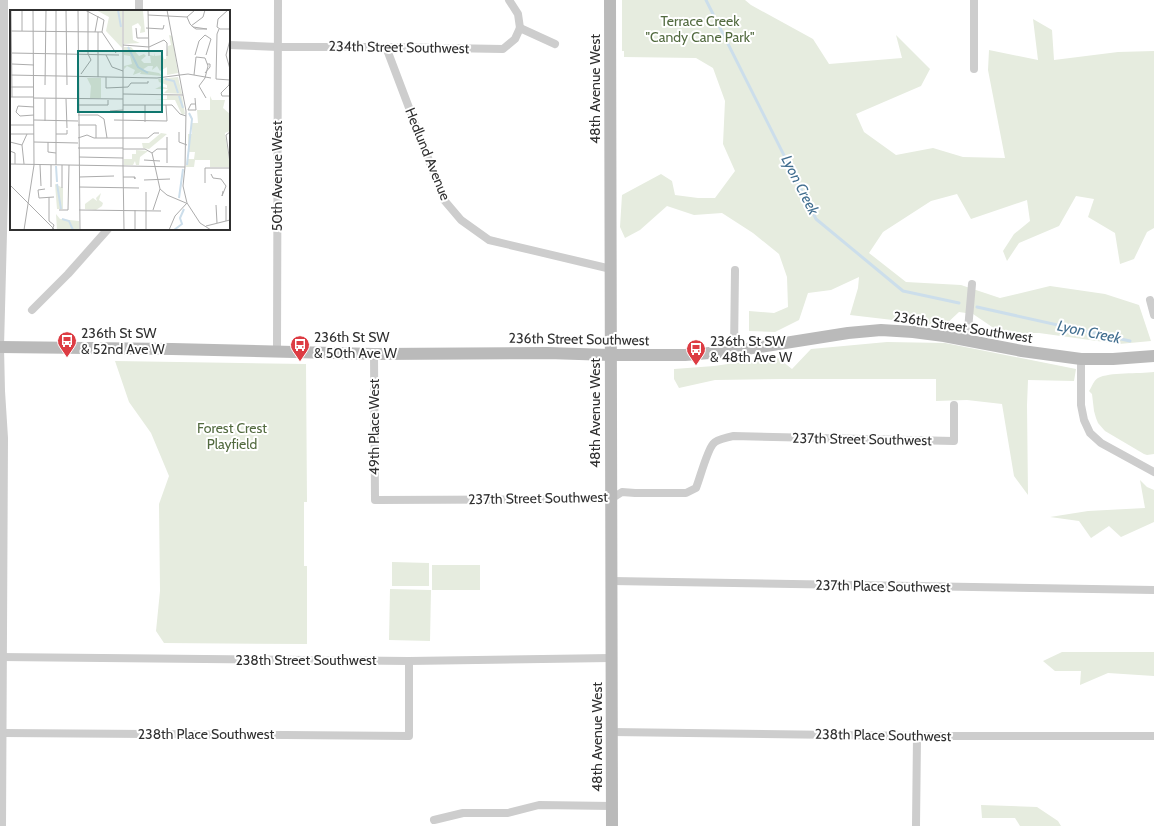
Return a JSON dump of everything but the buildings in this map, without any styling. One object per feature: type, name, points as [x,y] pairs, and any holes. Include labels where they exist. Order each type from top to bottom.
[{"type":"main road","name":"48th Avenue West","points":[[610,0],[612,826]]},
{"type":"main road","name":"236th Street Southwest","points":[[0,347],[374,354],[548,353],[685,355],[734,351],[848,333],[881,330],[944,336],[1022,351],[1081,359],[1113,359],[1154,356]]},
{"type":"street","points":[[2,826],[4,438],[0,347],[4,195],[4,0]]},
{"type":"street","name":"50th Avenue West","points":[[277,351],[278,0]]},
{"type":"street","points":[[509,0],[518,14],[520,28],[555,44]]},
{"type":"street","points":[[974,0],[974,70]]},
{"type":"street","name":"234th Street Southwest","points":[[230,45],[386,46],[503,49],[515,39],[520,28]]},
{"type":"street","name":"Hedlund Avenue","points":[[386,46],[444,200],[461,220],[489,240],[611,269]]},
{"type":"street","points":[[32,310],[68,274],[107,230]]},
{"type":"street","points":[[734,351],[735,270]]},
{"type":"street","points":[[966,341],[972,284]]},
{"type":"street","points":[[1150,300],[1154,315]]},
{"type":"street","name":"49th Place West","points":[[374,354],[375,500]]},
{"type":"street","points":[[1081,359],[1081,405],[1084,420],[1090,433],[1101,443],[1154,472]]},
{"type":"street","name":"237th Street Southwest","points":[[375,500],[611,499],[622,492],[686,493],[696,488],[713,443],[722,439],[733,436],[954,441],[954,405]]},
{"type":"street","name":"237th Place Southwest","points":[[612,582],[1154,590]]},
{"type":"street","name":"238th Street Southwest","points":[[2,657],[409,661],[611,658]]},
{"type":"street","name":"238th Place Southwest","points":[[3,733],[409,736],[409,661]]},
{"type":"street","name":"238th Place Southwest","points":[[612,732],[917,736],[1154,736]]},
{"type":"street","points":[[916,826],[917,736]]},
{"type":"street","points":[[434,820],[463,814],[508,813],[539,805],[612,806]]},
{"type":"green space","name":"Terrace Creek \"Candy Cane Park\"","points":[[622,0],[745,0],[751,5],[813,39],[829,64],[902,58],[896,35],[930,69],[921,86],[856,114],[864,132],[896,155],[933,148],[963,157],[1005,158],[988,70],[989,50],[1038,60],[1033,19],[1052,30],[1054,60],[1118,52],[1154,51],[1154,228],[1147,232],[1134,259],[1120,264],[1115,233],[1088,217],[1094,199],[1076,196],[1059,226],[1019,243],[1007,261],[1003,251],[1014,234],[1030,221],[1027,200],[971,219],[957,194],[931,201],[883,232],[869,253],[906,282],[961,285],[1000,298],[1050,286],[1105,294],[1139,305],[1151,341],[1119,344],[1039,333],[1001,333],[973,314],[959,312],[944,326],[850,315],[858,288],[859,277],[831,290],[808,293],[799,320],[775,332],[749,331],[749,311],[774,313],[788,307],[787,277],[779,254],[753,233],[722,213],[694,215],[667,206],[640,230],[625,238],[620,227],[622,195],[661,174],[672,181],[675,195],[698,198],[715,198],[735,171],[723,144],[725,101],[713,68],[696,58],[624,57],[624,51],[622,51]]},
{"type":"green space","points":[[887,342],[945,343],[1076,369],[1074,381],[1028,380],[1028,495],[1014,476],[1002,404],[967,400],[936,401],[936,379],[715,380],[679,388],[674,379],[674,369],[714,366],[777,357],[792,369],[811,349]]},
{"type":"green space","name":"Forest Crest Playfield","points":[[115,361],[306,364],[307,502],[304,502],[304,566],[307,566],[307,644],[164,643],[156,631],[160,591],[159,504],[169,476],[151,433],[129,402]]},
{"type":"green space","points":[[1154,372],[1154,454],[1147,455],[1105,431],[1098,423],[1096,418],[1092,394],[1089,391],[1095,381],[1103,376]]},
{"type":"green space","points":[[1140,480],[1147,487],[1154,490],[1154,522],[1121,537],[1109,526],[1091,538],[1079,521],[1050,517],[1088,511],[1145,508]]},
{"type":"green space","points":[[392,562],[429,563],[429,586],[392,586]]},
{"type":"green space","points":[[432,565],[480,565],[480,590],[432,590]]},
{"type":"green space","points":[[390,589],[431,590],[430,641],[389,640]]},
{"type":"green space","points":[[1062,652],[1154,652],[1154,676],[1108,673],[1080,685],[1081,671],[1055,671],[1043,661]]},
{"type":"green space","points":[[981,805],[1037,807],[1058,821],[1061,826],[1020,826],[1015,818],[982,818]]},
{"type":"waterway","name":"Lyon Creek","points":[[706,0],[816,219],[903,291],[959,303]]},
{"type":"waterway","name":"Lyon Creek","points":[[977,307],[1130,341]]},
{"type":"place","name":"236th St SW & 52nd Ave W","points":[[67,358]]},
{"type":"place","name":"236th St SW & 50th Ave W","points":[[300,362]]},
{"type":"place","name":"236th St SW & 48th Ave W","points":[[696,366]]}]
